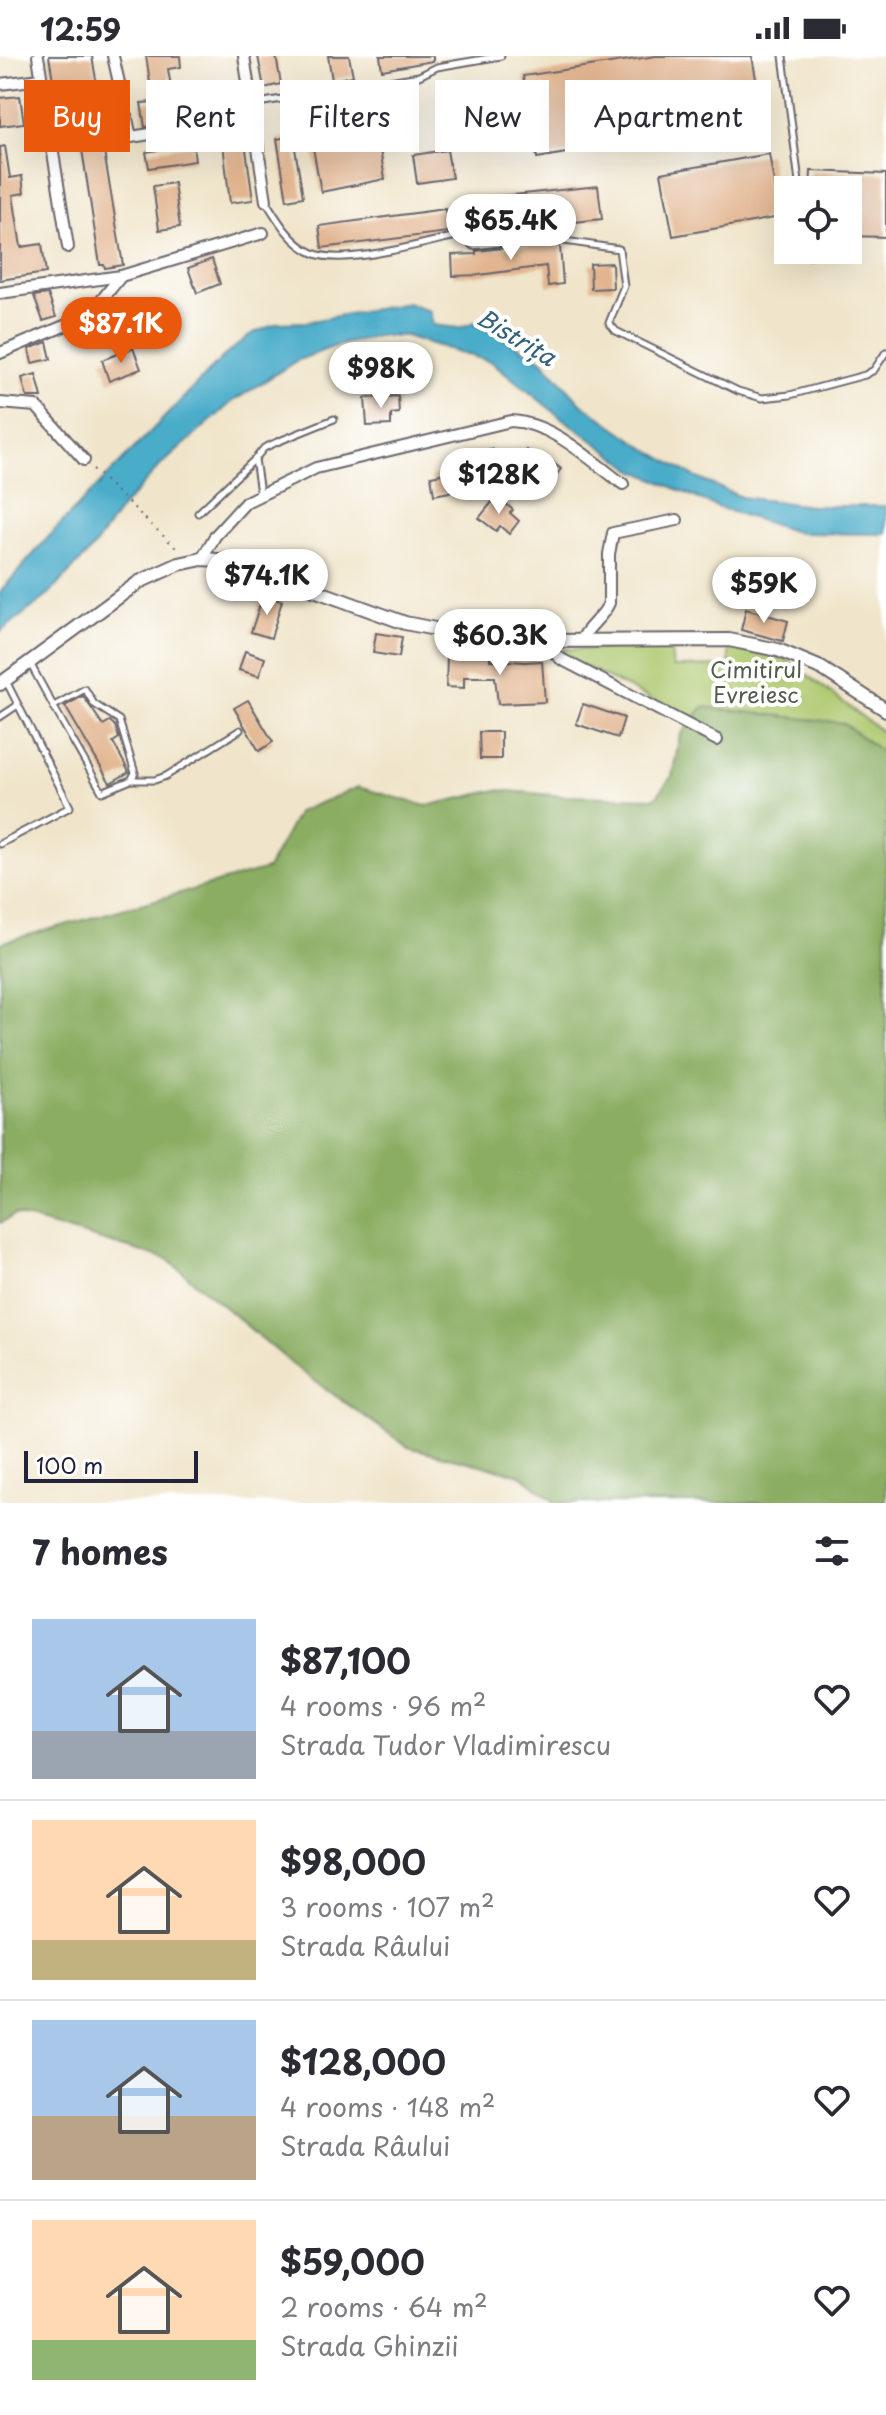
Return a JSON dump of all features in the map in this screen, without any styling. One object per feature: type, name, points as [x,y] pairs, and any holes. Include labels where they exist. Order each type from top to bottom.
[{"type":"street","points":[[0,84],[41,79],[38,56]]},
{"type":"street","points":[[113,56],[131,137],[146,135]]},
{"type":"street","points":[[244,56],[247,80]]},
{"type":"street","points":[[53,152],[68,247]]},
{"type":"street","points":[[258,152],[266,201]]},
{"type":"street","points":[[0,293],[121,276],[263,233]]},
{"type":"street","points":[[0,353],[83,318],[121,276]]},
{"type":"street","points":[[0,403],[36,406],[84,460]]},
{"type":"street","points":[[202,559],[215,536],[246,502],[316,468],[511,421],[525,422],[555,435],[623,484]]},
{"type":"street","points":[[581,641],[586,629],[609,603],[609,554],[613,533],[677,520]]},
{"type":"street","points":[[2,682],[139,582],[179,564],[202,559],[234,561],[405,623],[465,635],[542,641],[729,640],[778,650],[821,668],[886,710]]},
{"type":"street","points":[[542,641],[561,659],[717,740]]},
{"type":"lane","points":[[264,102],[419,76],[437,67],[501,56]]},
{"type":"lane","points":[[783,56],[798,176]]},
{"type":"lane","points":[[266,201],[284,231],[313,254],[352,258],[461,235],[473,246],[544,238],[619,249],[624,286],[609,323],[616,331],[738,391],[762,398],[790,395],[865,375],[874,370],[886,352]]},
{"type":"lane","points":[[198,513],[264,448],[334,419]]},
{"type":"lane","points":[[255,459],[260,494]]},
{"type":"lane","points":[[29,662],[102,792],[131,780],[155,780],[166,776],[240,730]]},
{"type":"lane","points":[[0,844],[70,807],[18,705],[2,682]]},
{"type":"lane","points":[[54,706],[85,689],[94,704],[119,720],[135,773],[131,780]]},
{"type":"lane","points":[[0,717],[18,705]]},
{"type":"path","points":[[84,460],[175,547]]},
{"type":"green space","name":"Cimitirul Evreiesc","points":[[729,647],[754,650],[789,661],[886,735],[886,755],[872,746],[704,707],[693,720],[563,656],[564,649],[671,650],[673,667],[729,666]]},
{"type":"green space","points":[[703,707],[843,723],[886,755],[886,1503],[556,1503],[521,1475],[408,1447],[302,1372],[167,1259],[15,1215],[0,1223],[0,943],[267,869],[298,812],[358,787],[426,806],[497,790],[563,796],[655,798],[672,776],[680,736]]},
{"type":"water","points":[[407,303],[430,311],[433,325],[459,328],[474,322],[541,359],[582,404],[642,446],[697,478],[741,497],[811,506],[886,506],[886,534],[799,533],[717,507],[634,470],[559,416],[492,362],[405,336],[377,336],[335,346],[296,361],[232,402],[159,467],[122,507],[93,548],[46,597],[0,632],[0,592],[52,533],[223,357],[251,334],[278,323],[306,322]]},
{"type":"building","points":[[49,56],[92,56],[96,80],[53,80]]},
{"type":"building","points":[[146,56],[180,56],[181,67],[168,69],[170,80],[150,80]]},
{"type":"building","points":[[258,56],[276,56],[280,84],[264,88]]},
{"type":"building","points":[[328,56],[349,56],[353,76],[332,80]]},
{"type":"building","points":[[380,56],[433,56],[433,61],[382,70]]},
{"type":"building","points":[[656,56],[752,56],[756,80],[565,80],[565,152],[572,152],[537,158],[536,152],[549,152],[549,80],[524,80],[523,76]]},
{"type":"building","points":[[20,96],[24,123],[0,126],[0,98]]},
{"type":"building","points":[[141,103],[146,103],[146,127],[145,127]]},
{"type":"building","points":[[280,138],[280,152],[296,152],[303,197],[287,200],[277,139]]},
{"type":"building","points":[[5,146],[10,178],[22,176],[24,193],[13,195],[21,247],[42,244],[46,273],[0,280],[0,147]]},
{"type":"building","points":[[82,152],[104,152],[123,265],[105,268],[100,265]]},
{"type":"building","points":[[146,152],[194,152],[195,161],[149,168]]},
{"type":"building","points":[[224,152],[246,152],[253,200],[230,203]]},
{"type":"building","points":[[314,152],[380,152],[385,179],[321,192]]},
{"type":"building","points":[[447,152],[452,178],[417,183],[413,155]]},
{"type":"building","points":[[769,154],[774,183],[774,218],[673,236],[661,173]]},
{"type":"building","points":[[811,171],[886,174],[886,237],[862,236],[862,176],[811,176]]},
{"type":"building","points":[[174,183],[180,227],[159,230],[153,186]]},
{"type":"building","points":[[598,186],[602,219],[528,227],[529,234],[475,240],[471,233],[467,200]]},
{"type":"building","points":[[445,209],[448,232],[322,248],[319,226]]},
{"type":"building","points":[[531,245],[560,246],[563,284],[548,286],[546,266],[453,276],[452,255]]},
{"type":"building","points":[[212,259],[220,284],[197,293],[188,268]]},
{"type":"building","points":[[612,263],[613,288],[591,289],[590,264]]},
{"type":"building","points":[[48,294],[56,317],[43,321],[34,296]]},
{"type":"building","points":[[47,342],[51,359],[32,363],[29,349]]},
{"type":"building","points":[[133,348],[141,369],[109,381],[102,360]]},
{"type":"building","points":[[36,374],[42,397],[27,397],[22,378]]},
{"type":"building","points":[[398,396],[399,413],[391,414],[391,425],[367,426],[365,398]]},
{"type":"building","points":[[492,449],[495,468],[475,472],[472,453]]},
{"type":"building","points":[[526,450],[544,464],[548,459],[561,469],[544,491],[540,488],[535,494],[509,472]]},
{"type":"building","points":[[451,472],[455,491],[434,495],[431,476]]},
{"type":"building","points":[[497,496],[513,510],[510,513],[519,521],[509,534],[500,526],[496,531],[479,518]]},
{"type":"building","points":[[263,595],[282,601],[271,638],[251,632]]},
{"type":"building","points":[[746,609],[788,621],[783,641],[741,630]]},
{"type":"building","points":[[376,633],[402,637],[399,657],[373,653]]},
{"type":"building","points":[[245,651],[265,658],[259,676],[239,670]]},
{"type":"building","points":[[447,655],[490,655],[490,660],[542,661],[545,702],[498,704],[495,677],[464,677],[464,688],[446,687]]},
{"type":"building","points":[[83,696],[103,725],[110,721],[115,726],[119,738],[113,742],[129,772],[110,783],[65,706]]},
{"type":"building","points":[[248,700],[273,742],[259,751],[234,708]]},
{"type":"building","points":[[583,704],[624,718],[618,738],[576,724]]},
{"type":"building","points":[[479,732],[501,732],[501,759],[480,759]]},
{"type":"water label","name":"Bistrița","points":[[516,338]]}]
